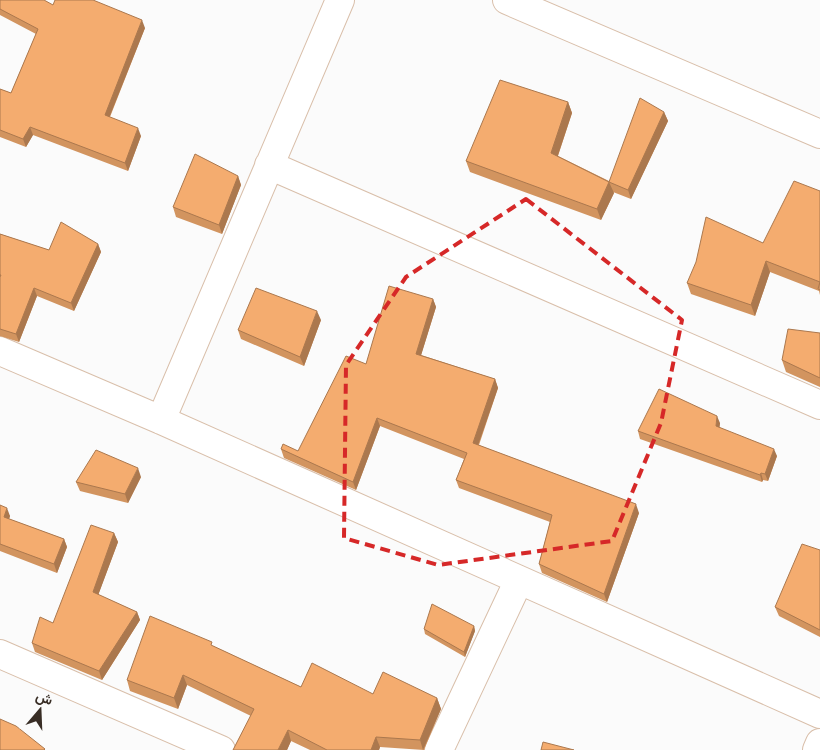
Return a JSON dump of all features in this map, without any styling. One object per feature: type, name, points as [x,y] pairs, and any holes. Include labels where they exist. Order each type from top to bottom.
[{"type":"street","points":[[161,420],[340,0]]},
{"type":"street","points":[[507,0],[820,134]]},
{"type":"street","points":[[270,165],[820,405]]},
{"type":"street","points":[[0,351],[161,420],[820,714]]},
{"type":"street","points":[[439,750],[519,580]]},
{"type":"street","points":[[0,654],[222,750]]},
{"type":"street","points":[[817,750],[820,743]]},
{"type":"highlighted area","points":[[526,199],[682,320],[661,423],[612,541],[438,565],[344,538],[346,365],[406,277]]},
{"type":"building","points":[[0,0],[44,0],[53,5],[55,0],[93,0],[142,20],[105,115],[138,128],[125,163],[30,127],[23,139],[0,130],[0,89],[11,93],[38,29],[0,9]]},
{"type":"building","points":[[500,80],[568,102],[551,153],[609,182],[597,209],[466,161]]},
{"type":"building","points":[[640,98],[664,112],[628,190],[609,182]]},
{"type":"building","points":[[195,154],[238,176],[219,225],[173,207]]},
{"type":"building","points":[[794,181],[820,191],[820,282],[766,261],[751,305],[687,283],[696,262],[706,217],[763,243]]},
{"type":"building","points":[[61,222],[98,244],[71,303],[34,288],[16,334],[0,329],[0,234],[49,250]]},
{"type":"building","points":[[389,286],[433,299],[416,354],[495,379],[473,443],[636,504],[604,594],[539,564],[552,515],[456,480],[467,453],[377,418],[353,482],[281,449],[283,444],[298,451],[346,356],[366,364]]},
{"type":"building","points":[[256,288],[317,311],[300,357],[238,330]]},
{"type":"building","points":[[788,329],[820,333],[820,378],[782,360]]},
{"type":"building","points":[[659,389],[717,416],[716,426],[774,449],[765,474],[761,473],[760,475],[638,431]]},
{"type":"building","points":[[96,450],[138,468],[125,494],[76,482]]},
{"type":"building","points":[[0,505],[7,508],[4,517],[64,539],[54,564],[0,544]]},
{"type":"building","points":[[91,525],[114,533],[93,592],[137,612],[99,671],[32,643],[40,617],[53,623]]},
{"type":"building","points":[[802,544],[820,550],[820,630],[775,607]]},
{"type":"building","points":[[432,604],[474,626],[464,652],[424,629]]},
{"type":"building","points":[[150,616],[212,642],[211,645],[301,687],[312,663],[373,694],[383,672],[437,698],[420,740],[376,737],[371,750],[327,750],[288,730],[278,750],[233,750],[254,709],[183,675],[174,698],[127,680]]},
{"type":"building","points":[[0,719],[16,726],[45,749],[0,750]]},
{"type":"building","points":[[543,742],[574,750],[541,750]]}]
